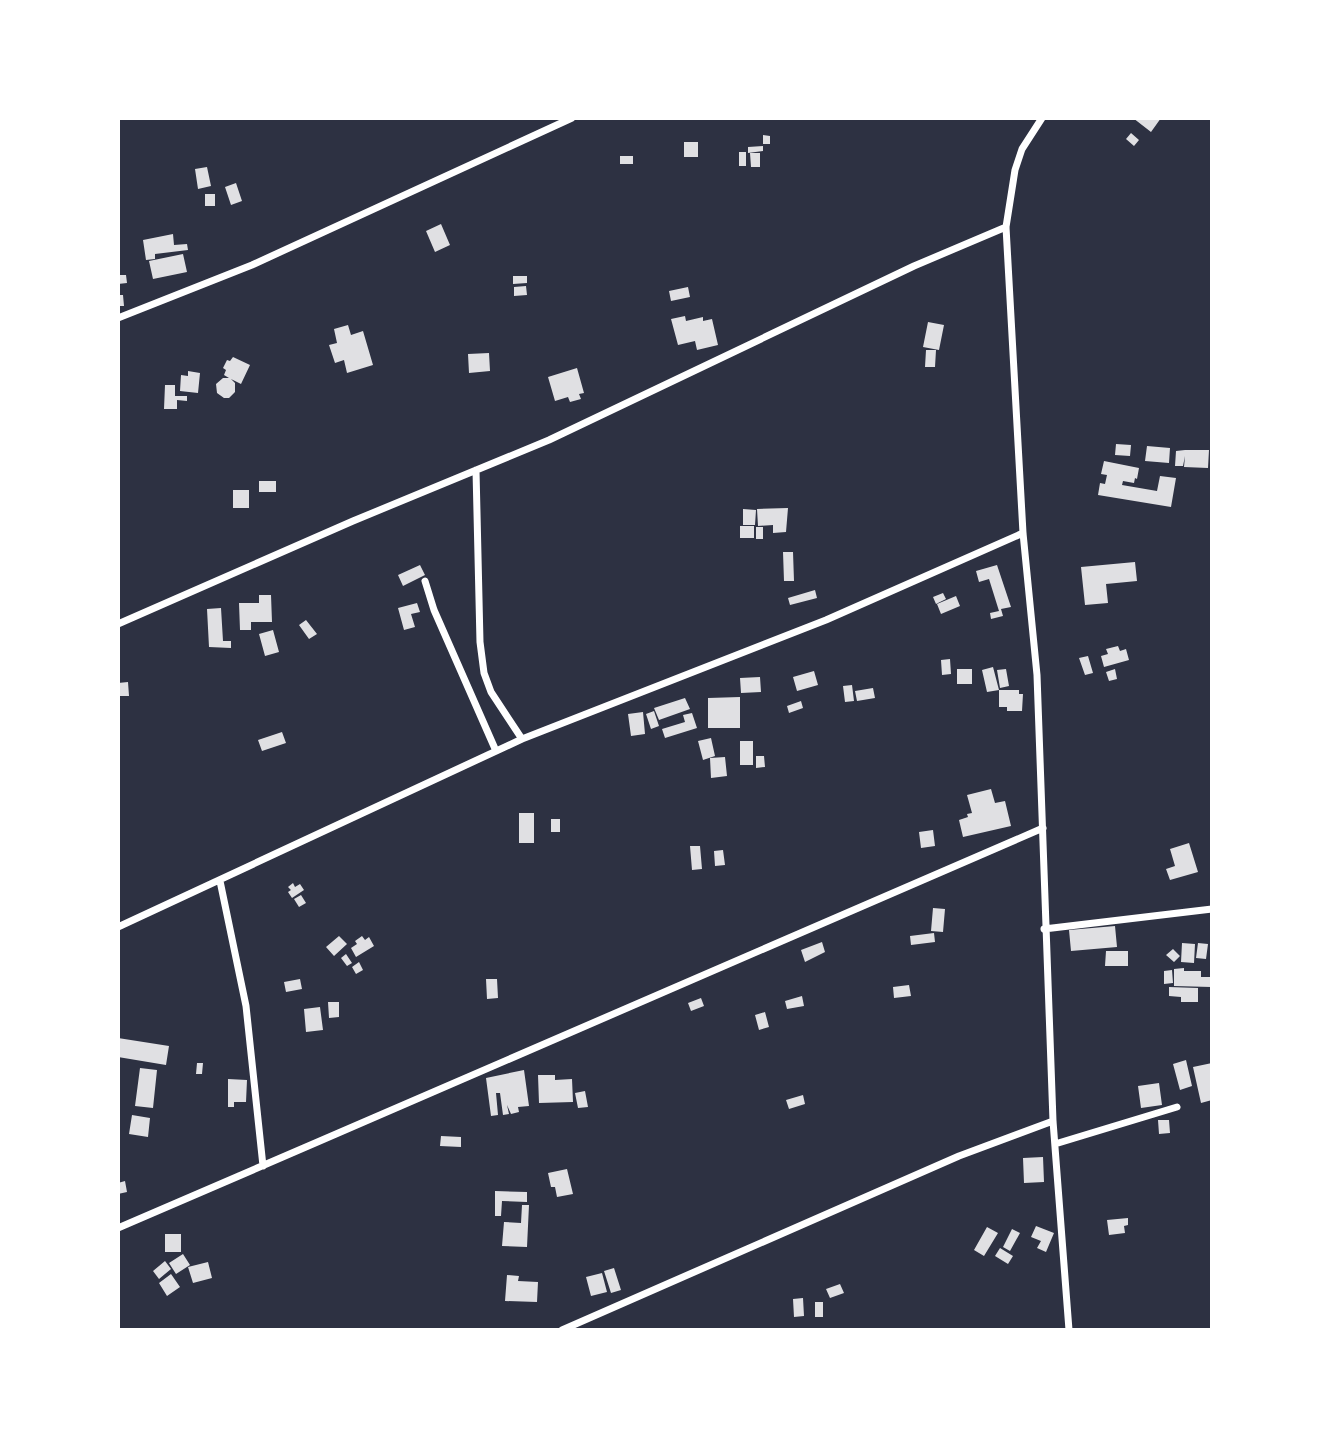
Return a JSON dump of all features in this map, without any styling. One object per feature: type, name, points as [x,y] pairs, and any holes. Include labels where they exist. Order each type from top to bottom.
[{"type":"street","points":[[118,318],[252,265],[572,118]]},
{"type":"street","points":[[1042,118],[1022,149],[1015,170],[1006,227],[1023,533],[1037,675],[1053,1121],[1069,1330]]},
{"type":"street","points":[[118,624],[353,521],[549,440],[900,273],[1006,227]]},
{"type":"street","points":[[476,470],[480,642],[484,673],[491,692],[522,739]]},
{"type":"street","points":[[118,927],[522,739],[826,620],[1023,533]]},
{"type":"street","points":[[425,581],[434,610],[496,751]]},
{"type":"street","points":[[118,1228],[719,965],[1043,828]]},
{"type":"street","points":[[220,881],[246,1006],[263,1166]]},
{"type":"street","points":[[1044,929],[1212,909]]},
{"type":"street","points":[[1055,1144],[1177,1107]]},
{"type":"street","points":[[562,1330],[959,1156],[1053,1121]]},
{"type":"building","points":[[1133,118],[1161,118],[1151,132]]},
{"type":"building","points":[[1131,133],[1139,140],[1134,146],[1126,139]]},
{"type":"building","points":[[763,135],[770,136],[770,144],[763,144]]},
{"type":"building","points":[[684,142],[698,142],[698,157],[684,157]]},
{"type":"building","points":[[763,146],[763,151],[748,153],[748,147]]},
{"type":"building","points":[[739,152],[746,152],[746,166],[739,166]]},
{"type":"building","points":[[750,153],[760,153],[760,167],[751,167]]},
{"type":"building","points":[[620,156],[633,156],[633,164],[620,164]]},
{"type":"building","points":[[207,167],[211,186],[198,189],[195,169]]},
{"type":"building","points":[[236,183],[242,201],[231,205],[225,187]]},
{"type":"building","points":[[205,194],[215,194],[215,206],[205,206]]},
{"type":"building","points":[[441,224],[450,245],[435,252],[426,231]]},
{"type":"building","points":[[173,234],[174,245],[187,244],[188,250],[155,254],[155,259],[146,260],[143,240]]},
{"type":"building","points":[[183,254],[187,272],[153,279],[149,261]]},
{"type":"building","points":[[118,275],[126,275],[127,283],[118,284]]},
{"type":"building","points":[[513,276],[527,276],[527,283],[513,284]]},
{"type":"building","points":[[526,286],[527,295],[514,296],[514,287]]},
{"type":"building","points":[[688,287],[690,297],[671,301],[669,291]]},
{"type":"building","points":[[118,295],[123,295],[124,306],[118,306]]},
{"type":"building","points":[[685,316],[686,321],[703,317],[703,321],[712,319],[718,345],[697,350],[695,341],[678,345],[671,319]]},
{"type":"building","points":[[928,322],[944,325],[939,350],[923,347]]},
{"type":"building","points":[[348,325],[351,335],[363,331],[373,365],[347,373],[344,360],[335,363],[329,345],[337,343],[334,329]]},
{"type":"building","points":[[926,350],[936,350],[935,367],[925,367]]},
{"type":"building","points":[[489,353],[490,371],[469,373],[468,354]]},
{"type":"building","points":[[233,357],[250,365],[241,384],[231,379],[235,383],[235,392],[224,398],[217,393],[216,384],[223,378],[229,378],[224,375],[226,370],[223,368],[227,360]]},
{"type":"building","points":[[577,368],[584,393],[579,394],[581,399],[570,402],[568,397],[555,401],[548,377]]},
{"type":"building","points":[[188,371],[200,373],[198,393],[180,391],[181,375],[188,376]]},
{"type":"building","points":[[165,385],[175,385],[175,396],[187,396],[187,401],[177,400],[177,409],[164,409]]},
{"type":"building","points":[[1116,444],[1131,445],[1130,456],[1115,455]]},
{"type":"building","points":[[1147,446],[1170,448],[1169,463],[1145,461]]},
{"type":"building","points":[[1209,450],[1208,468],[1184,467],[1185,456],[1183,466],[1175,466],[1176,451]]},
{"type":"building","points":[[1104,461],[1139,468],[1134,483],[1123,481],[1122,485],[1157,491],[1160,476],[1176,478],[1171,507],[1098,495],[1100,483],[1105,484],[1107,475],[1101,474]]},
{"type":"building","points":[[259,481],[276,481],[276,492],[259,492]]},
{"type":"building","points":[[233,490],[249,490],[249,508],[233,508]]},
{"type":"building","points":[[788,508],[786,532],[773,533],[773,525],[758,526],[757,509]]},
{"type":"building","points":[[743,509],[756,510],[755,525],[743,525]]},
{"type":"building","points":[[740,526],[754,526],[754,538],[740,538]]},
{"type":"building","points":[[756,527],[763,527],[763,539],[756,539]]},
{"type":"building","points":[[783,552],[793,552],[794,581],[784,581]]},
{"type":"building","points":[[1135,562],[1137,581],[1106,584],[1108,603],[1085,605],[1081,567]]},
{"type":"building","points":[[420,565],[425,575],[403,586],[398,575]]},
{"type":"building","points":[[997,565],[1011,607],[1001,609],[1003,616],[991,619],[990,613],[999,611],[989,579],[979,582],[976,571]]},
{"type":"building","points":[[815,590],[817,598],[790,605],[788,598]]},
{"type":"building","points":[[943,593],[946,599],[936,604],[933,597]]},
{"type":"building","points":[[259,595],[271,595],[272,622],[251,622],[251,630],[240,630],[239,603],[259,603]]},
{"type":"building","points":[[956,596],[960,606],[941,614],[937,604]]},
{"type":"building","points":[[417,603],[420,612],[411,614],[415,627],[404,630],[398,608]]},
{"type":"building","points":[[221,608],[223,641],[231,641],[231,648],[209,647],[207,609]]},
{"type":"building","points":[[306,620],[317,634],[309,639],[299,625]]},
{"type":"building","points":[[273,630],[279,652],[265,656],[259,634]]},
{"type":"building","points":[[1118,646],[1120,651],[1126,649],[1129,660],[1104,667],[1101,656],[1108,654],[1106,649]]},
{"type":"building","points":[[1088,656],[1093,673],[1085,675],[1079,658]]},
{"type":"building","points":[[950,659],[951,674],[942,675],[941,660]]},
{"type":"building","points":[[993,667],[999,690],[987,692],[982,670]]},
{"type":"building","points":[[957,669],[972,669],[972,684],[957,684]]},
{"type":"building","points":[[1006,669],[1009,686],[1000,688],[997,670]]},
{"type":"building","points":[[1115,669],[1117,679],[1109,681],[1106,672]]},
{"type":"building","points":[[814,671],[818,685],[797,691],[793,677]]},
{"type":"building","points":[[760,677],[761,692],[741,693],[740,678]]},
{"type":"building","points":[[128,682],[129,696],[119,696],[118,683]]},
{"type":"building","points":[[852,685],[854,701],[845,702],[843,686]]},
{"type":"building","points":[[873,688],[875,698],[857,701],[855,691]]},
{"type":"building","points":[[999,690],[1019,690],[1019,694],[1023,694],[1022,711],[1007,711],[1007,707],[999,707]]},
{"type":"building","points":[[740,697],[740,728],[708,728],[708,698]]},
{"type":"building","points":[[685,698],[690,709],[659,720],[654,708]]},
{"type":"building","points":[[801,701],[803,708],[789,713],[787,706]]},
{"type":"building","points":[[654,711],[659,726],[651,729],[646,714]]},
{"type":"building","points":[[643,712],[645,734],[631,736],[628,714]]},
{"type":"building","points":[[692,713],[697,728],[665,738],[662,729],[685,722],[683,715]]},
{"type":"building","points":[[282,732],[286,743],[262,751],[258,740]]},
{"type":"building","points":[[711,738],[715,756],[703,760],[698,741]]},
{"type":"building","points":[[740,741],[753,741],[753,765],[740,765]]},
{"type":"building","points":[[756,756],[764,756],[765,767],[756,768]]},
{"type":"building","points":[[725,757],[727,776],[711,778],[710,758]]},
{"type":"building","points":[[991,789],[995,803],[1005,801],[1011,826],[963,837],[959,820],[972,813],[967,795]]},
{"type":"building","points":[[519,813],[534,813],[534,843],[519,843]]},
{"type":"building","points":[[551,819],[560,819],[560,832],[551,832]]},
{"type":"building","points":[[933,830],[935,846],[921,848],[919,832]]},
{"type":"building","points":[[1189,843],[1198,872],[1170,880],[1166,869],[1175,866],[1170,849]]},
{"type":"building","points":[[690,846],[700,846],[702,869],[692,870]]},
{"type":"building","points":[[723,850],[725,865],[715,866],[714,851]]},
{"type":"building","points":[[293,883],[295,887],[300,884],[304,890],[292,898],[288,887]]},
{"type":"building","points":[[301,895],[306,903],[299,907],[294,899]]},
{"type":"building","points":[[933,908],[945,909],[943,932],[931,931]]},
{"type":"building","points":[[1115,926],[1117,947],[1071,951],[1069,930]]},
{"type":"building","points":[[934,933],[935,942],[911,945],[910,936]]},
{"type":"building","points":[[339,936],[347,944],[334,956],[326,947]]},
{"type":"building","points":[[362,936],[365,940],[369,937],[374,946],[356,957],[351,948]]},
{"type":"building","points":[[822,942],[825,952],[805,962],[801,950]]},
{"type":"building","points":[[1182,943],[1195,944],[1194,963],[1181,962]]},
{"type":"building","points":[[1198,943],[1208,944],[1206,959],[1196,958]]},
{"type":"building","points":[[1173,949],[1180,956],[1174,962],[1166,955]]},
{"type":"building","points":[[1106,951],[1128,951],[1128,966],[1105,966]]},
{"type":"building","points":[[346,954],[352,963],[347,966],[341,958]]},
{"type":"building","points":[[359,962],[363,970],[356,974],[352,967]]},
{"type":"building","points":[[1184,968],[1184,971],[1201,971],[1201,977],[1211,977],[1211,987],[1174,986],[1174,969]]},
{"type":"building","points":[[1172,970],[1173,983],[1164,984],[1164,971]]},
{"type":"building","points":[[300,979],[302,989],[286,992],[284,982]]},
{"type":"building","points":[[486,979],[497,979],[498,998],[487,999]]},
{"type":"building","points":[[909,985],[911,996],[894,998],[893,987]]},
{"type":"building","points":[[1169,987],[1198,988],[1198,1002],[1181,1002],[1181,997],[1169,996]]},
{"type":"building","points":[[802,996],[804,1006],[787,1009],[785,1001]]},
{"type":"building","points":[[701,998],[704,1006],[691,1011],[688,1003]]},
{"type":"building","points":[[328,1002],[339,1002],[339,1017],[329,1018]]},
{"type":"building","points":[[320,1007],[323,1030],[306,1032],[304,1009]]},
{"type":"building","points":[[765,1012],[769,1027],[759,1030],[755,1015]]},
{"type":"building","points":[[118,1038],[169,1046],[166,1065],[118,1057]]},
{"type":"building","points":[[1186,1060],[1192,1086],[1180,1090],[1173,1064]]},
{"type":"building","points":[[197,1063],[203,1063],[202,1074],[196,1074]]},
{"type":"building","points":[[1212,1063],[1212,1100],[1201,1103],[1193,1067]]},
{"type":"building","points":[[140,1068],[157,1070],[153,1108],[135,1106]]},
{"type":"building","points":[[524,1070],[529,1106],[518,1107],[519,1112],[511,1114],[507,1105],[509,1114],[503,1115],[500,1093],[496,1093],[498,1115],[491,1116],[486,1078]]},
{"type":"building","points":[[538,1075],[555,1075],[555,1080],[572,1079],[573,1102],[539,1103]]},
{"type":"building","points":[[228,1079],[247,1080],[246,1102],[234,1102],[234,1107],[228,1107]]},
{"type":"building","points":[[1159,1083],[1162,1105],[1141,1108],[1138,1086]]},
{"type":"building","points":[[585,1091],[588,1107],[578,1108],[575,1093]]},
{"type":"building","points":[[803,1095],[805,1104],[789,1109],[786,1100]]},
{"type":"building","points":[[132,1115],[150,1118],[148,1137],[129,1134]]},
{"type":"building","points":[[1158,1120],[1169,1120],[1170,1133],[1159,1134]]},
{"type":"building","points":[[441,1136],[461,1137],[461,1147],[440,1146]]},
{"type":"building","points":[[1043,1157],[1044,1182],[1024,1183],[1023,1158]]},
{"type":"building","points":[[567,1169],[573,1194],[557,1197],[548,1173]]},
{"type":"building","points":[[125,1181],[127,1192],[118,1194],[118,1183]]},
{"type":"building","points":[[495,1191],[527,1192],[527,1202],[502,1201],[501,1216],[495,1216]]},
{"type":"building","points":[[522,1205],[529,1205],[527,1247],[502,1246],[504,1222],[521,1223]]},
{"type":"building","points":[[1128,1218],[1125,1233],[1109,1235],[1107,1220]]},
{"type":"building","points":[[1036,1226],[1054,1233],[1046,1252],[1037,1248],[1041,1241],[1031,1237]]},
{"type":"building","points":[[987,1227],[998,1233],[984,1256],[974,1250]]},
{"type":"building","points":[[1012,1229],[1020,1233],[1010,1251],[1003,1247]]},
{"type":"building","points":[[165,1234],[181,1234],[181,1252],[165,1252]]},
{"type":"building","points":[[1000,1248],[1013,1256],[1008,1264],[995,1256]]},
{"type":"building","points":[[183,1254],[190,1265],[176,1274],[169,1263]]},
{"type":"building","points":[[165,1261],[171,1269],[159,1279],[153,1271]]},
{"type":"building","points":[[208,1262],[212,1278],[193,1283],[188,1267]]},
{"type":"building","points":[[614,1268],[621,1290],[611,1293],[604,1271]]},
{"type":"building","points":[[602,1273],[607,1292],[591,1296],[586,1277]]},
{"type":"building","points":[[171,1274],[180,1287],[167,1296],[159,1283]]},
{"type":"building","points":[[507,1275],[519,1276],[518,1281],[538,1282],[537,1302],[505,1301]]},
{"type":"building","points":[[840,1284],[844,1293],[830,1298],[826,1289]]},
{"type":"building","points":[[803,1298],[804,1316],[794,1317],[793,1299]]},
{"type":"building","points":[[815,1302],[823,1302],[823,1317],[815,1317]]}]
